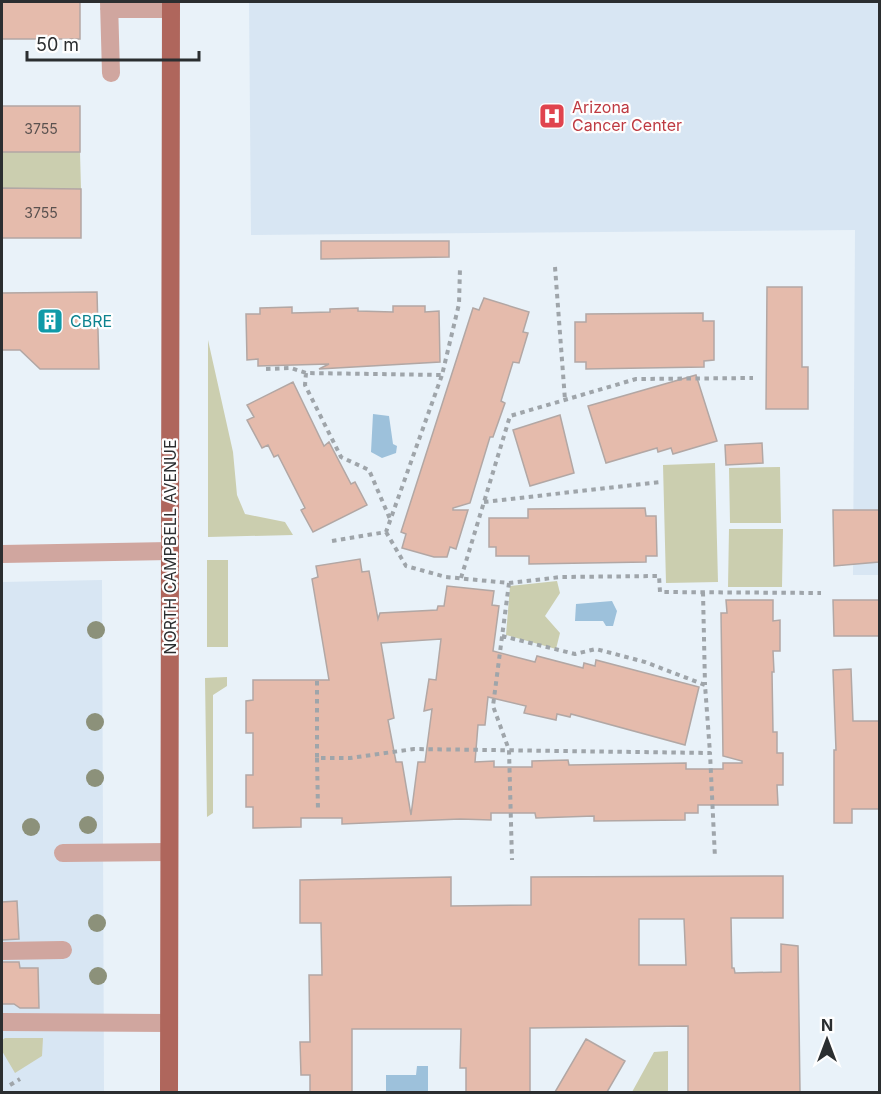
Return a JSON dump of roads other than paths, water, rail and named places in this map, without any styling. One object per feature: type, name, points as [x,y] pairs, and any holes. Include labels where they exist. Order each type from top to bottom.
[{"type":"main road","name":"NORTH CAMPBELL AVENUE","points":[[169,1092],[171,5]]},
{"type":"street","points":[[111,73],[109,5],[171,5]]},
{"type":"street","points":[[2,554],[170,551]]},
{"type":"street","points":[[63,853],[170,852]]},
{"type":"street","points":[[2,951],[63,950]]},
{"type":"street","points":[[2,1022],[169,1023]]},
{"type":"water","points":[[373,414],[389,416],[393,444],[397,446],[396,453],[382,458],[371,452]]},
{"type":"water","points":[[612,601],[617,611],[613,626],[606,626],[603,621],[575,621],[576,604]]},
{"type":"water","points":[[417,1066],[428,1066],[428,1092],[386,1092],[386,1075],[416,1075]]},
{"type":"place","name":"Arizona Cancer Center","points":[[552,116]]},
{"type":"place","name":"CBRE","points":[[50,321]]}]
